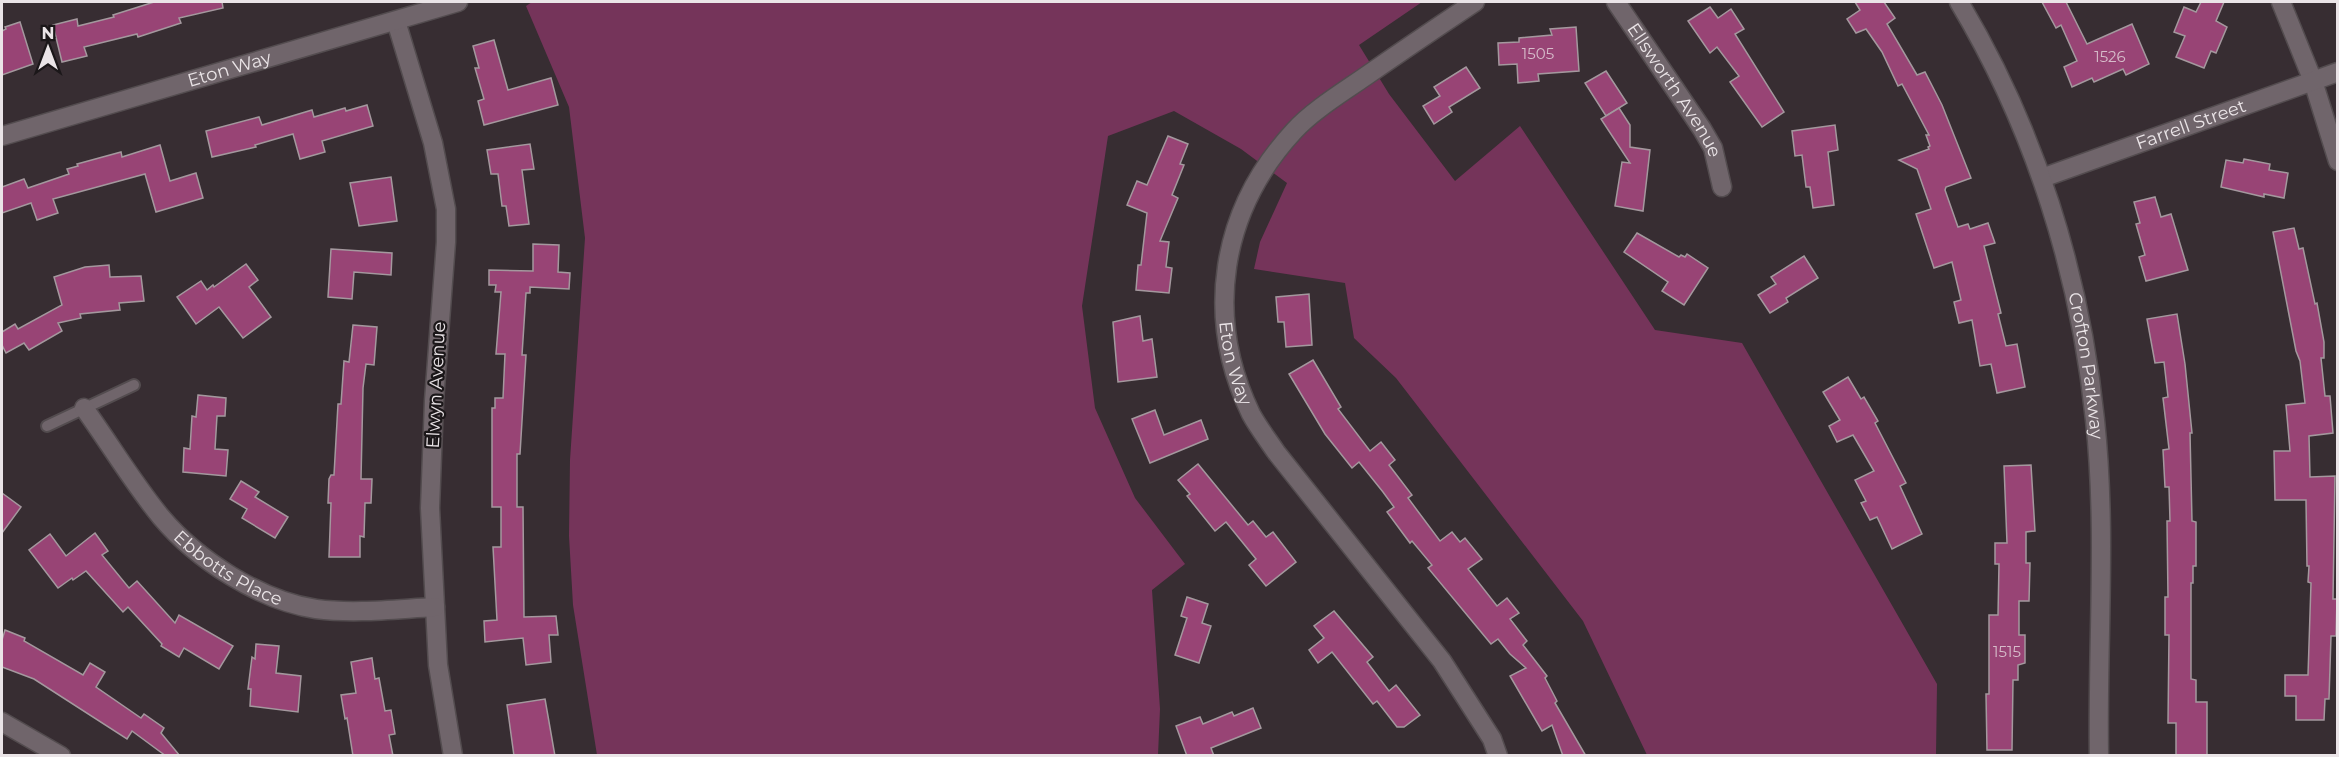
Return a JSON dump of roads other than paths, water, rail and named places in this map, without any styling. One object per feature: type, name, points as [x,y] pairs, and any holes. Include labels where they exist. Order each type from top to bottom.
[{"type":"street","name":"Eton Way","points":[[2,136],[458,2]]},
{"type":"street","name":"Eton Way","points":[[1475,2],[1344,91],[1295,130],[1264,168],[1245,203],[1230,244],[1223,290],[1227,341],[1236,376],[1252,416],[1276,452],[1442,661],[1492,740],[1498,756]]},
{"type":"street","name":"Ellsworth Avenue","points":[[1616,2],[1713,148],[1722,187]]},
{"type":"street","name":"Crofton Parkway","points":[[1959,2],[1978,33],[2011,102],[2042,178],[2067,256],[2085,341],[2096,421],[2100,509],[2099,756]]},
{"type":"street","points":[[2281,2],[2313,81],[2337,161]]},
{"type":"street","name":"Elwyn Avenue","points":[[396,21],[433,144],[446,208],[446,242],[434,401],[431,496],[438,665],[453,756]]},
{"type":"street","name":"Farrell Street","points":[[2042,178],[2337,72]]},
{"type":"street","name":"Ebbotts Place","points":[[84,408],[161,517],[214,564],[244,584],[278,598],[315,609],[352,611],[435,607]]},
{"type":"street","points":[[2,722],[61,756]]},
{"type":"lane","points":[[47,426],[134,385]]}]
